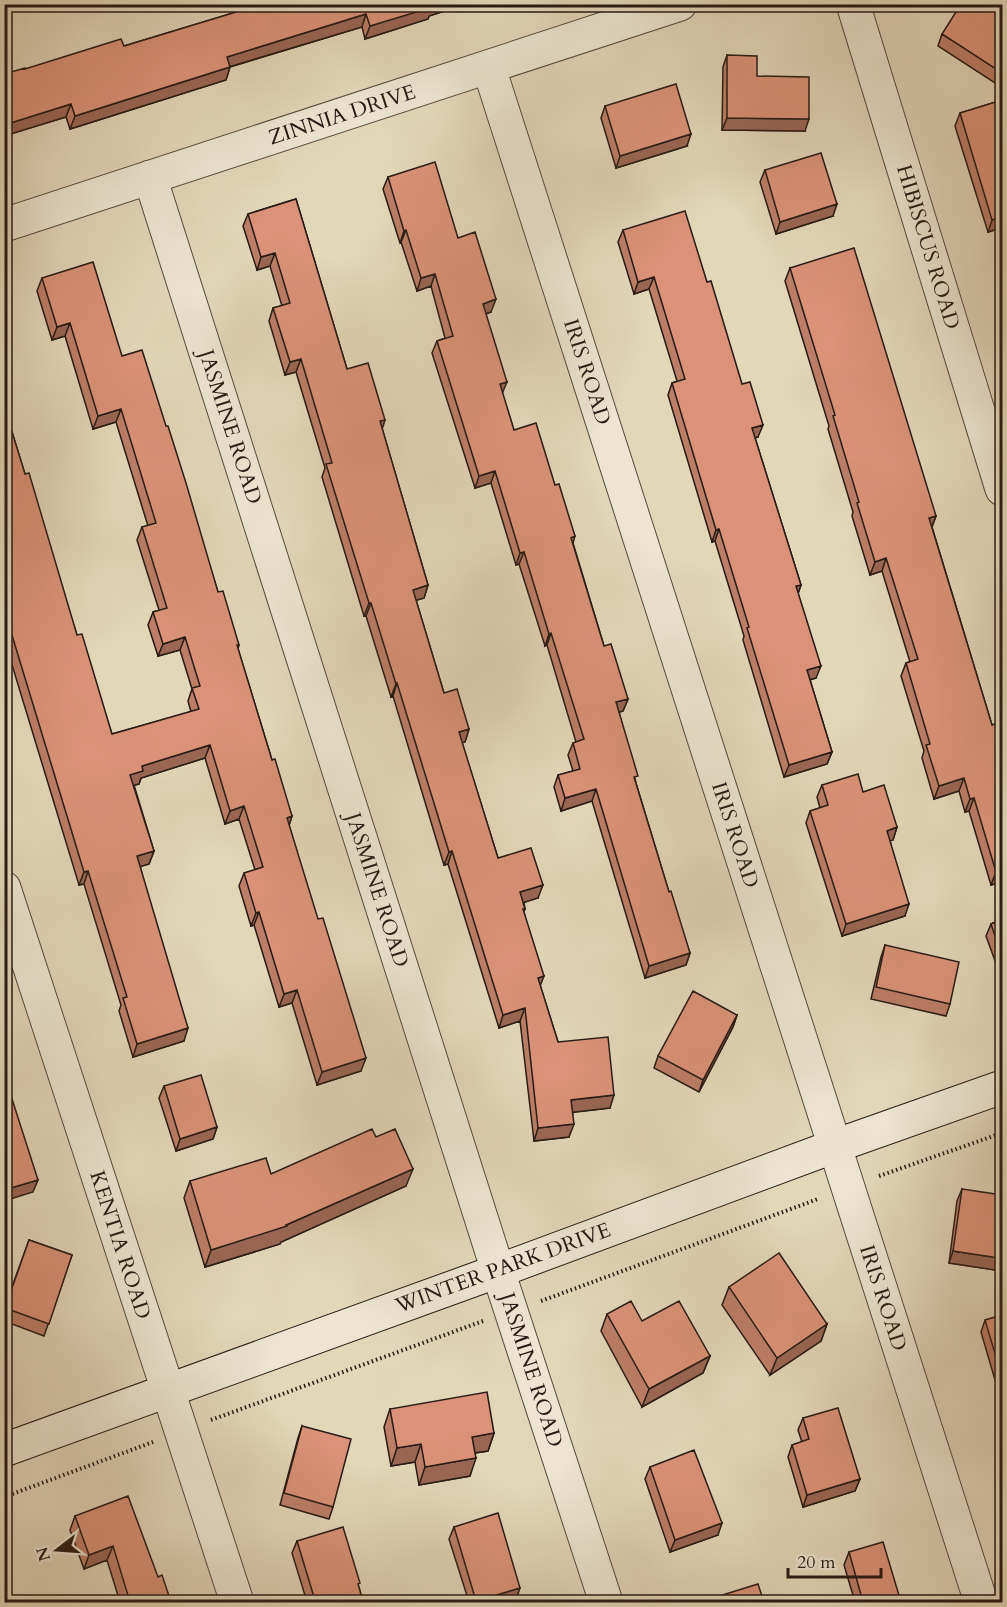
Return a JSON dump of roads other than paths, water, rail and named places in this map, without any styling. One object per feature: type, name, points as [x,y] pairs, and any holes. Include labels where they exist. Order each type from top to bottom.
[{"type":"street","name":"ZINNIA DRIVE","points":[[4,225],[680,4]]},
{"type":"street","name":"HIBISCUS ROAD","points":[[853,4],[1002,489]]},
{"type":"street","name":"IRIS ROAD","points":[[489,68],[981,1602]]},
{"type":"street","name":"JASMINE ROAD","points":[[150,177],[498,1271],[606,1602]]},
{"type":"street","name":"KENTIA ROAD","points":[[4,888],[237,1602]]},
{"type":"street","name":"WINTER PARK DRIVE","points":[[4,1450],[1002,1087]]}]
